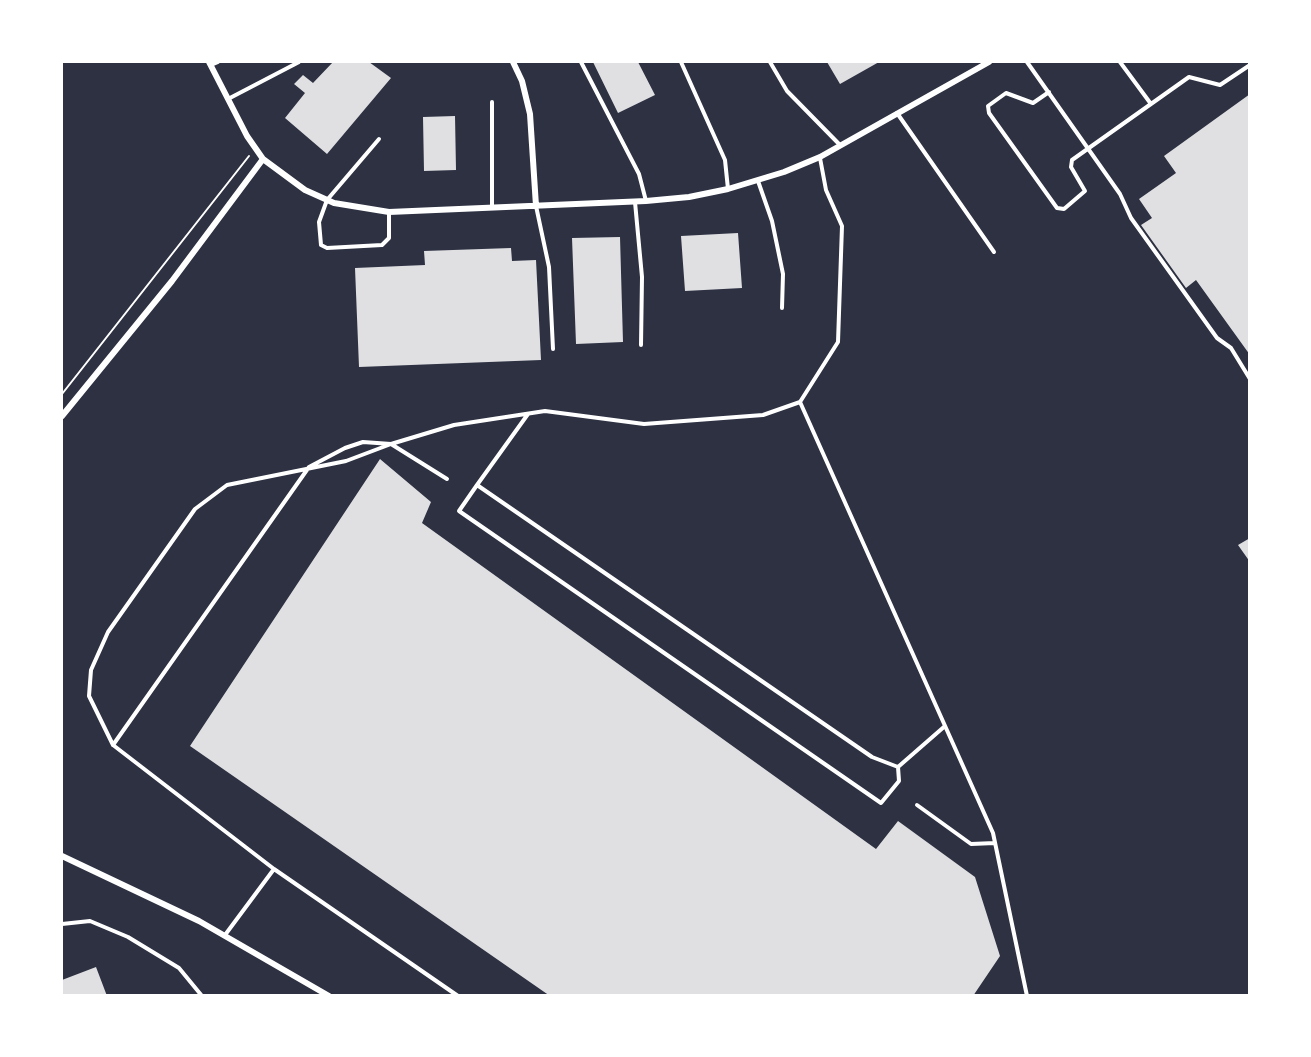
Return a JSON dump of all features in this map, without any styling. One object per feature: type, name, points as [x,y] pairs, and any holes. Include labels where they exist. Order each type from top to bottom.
[{"type":"street","points":[[513,62],[522,81],[530,114],[536,206]]},
{"type":"street","points":[[210,63],[263,159],[305,190],[327,200],[368,210],[389,212],[635,202],[689,197],[728,189],[758,181],[820,157],[989,62]]},
{"type":"street","points":[[62,416],[172,281],[263,159]]},
{"type":"street","points":[[62,856],[225,935],[329,996]]},
{"type":"lane","points":[[210,63],[218,62]]},
{"type":"lane","points":[[228,99],[299,62]]},
{"type":"lane","points":[[582,62],[639,174],[646,201]]},
{"type":"lane","points":[[681,62],[725,160],[728,189]]},
{"type":"lane","points":[[770,62],[786,91],[840,145]]},
{"type":"lane","points":[[1027,62],[1120,194],[1131,218],[1216,338],[1231,348],[1250,379]]},
{"type":"lane","points":[[1120,62],[1151,104]]},
{"type":"lane","points":[[1049,92],[1033,103],[1005,93],[988,106],[989,113],[1057,208],[1064,209],[1084,191],[1071,167],[1071,160],[1189,77],[1220,85],[1250,65]]},
{"type":"lane","points":[[492,102],[492,207]]},
{"type":"lane","points":[[897,113],[994,252]]},
{"type":"lane","points":[[379,140],[327,200],[319,222],[321,245],[327,248],[382,245],[389,238],[389,212]]},
{"type":"lane","points":[[458,996],[274,869],[113,745],[89,696],[91,670],[108,632],[195,509],[227,485],[309,466],[346,461],[391,444],[454,425],[545,411],[644,424],[763,415],[800,402],[838,342],[842,226],[826,190],[820,157]]},
{"type":"lane","points":[[758,181],[772,221],[783,274],[782,308]]},
{"type":"lane","points":[[635,202],[642,277],[641,345]]},
{"type":"lane","points":[[536,206],[549,267],[553,349]]},
{"type":"lane","points":[[800,402],[993,832],[1027,996]]},
{"type":"lane","points":[[528,414],[459,511],[882,803],[899,781],[898,767]]},
{"type":"lane","points":[[113,745],[309,466],[363,442],[391,444],[447,479]]},
{"type":"lane","points":[[477,485],[872,757],[898,767]]},
{"type":"lane","points":[[898,767],[945,726]]},
{"type":"lane","points":[[917,805],[971,844],[995,843]]},
{"type":"lane","points":[[225,935],[274,869]]},
{"type":"lane","points":[[62,924],[90,921],[128,937],[180,968],[202,996]]},
{"type":"lane","points":[[1250,921],[1250,938]]},
{"type":"lane","points":[[138,996],[155,996]]},
{"type":"path","points":[[62,394],[255,148]]},
{"type":"building","points":[[333,62],[369,62],[391,78],[327,154],[285,118],[305,93],[294,84],[303,75],[313,83]]},
{"type":"building","points":[[593,62],[638,62],[655,95],[618,113]]},
{"type":"building","points":[[827,62],[879,62],[840,84]]},
{"type":"building","points":[[1250,94],[1250,355],[1196,280],[1186,288],[1141,225],[1152,218],[1139,199],[1176,173],[1164,156]]},
{"type":"building","points":[[455,116],[456,170],[424,171],[423,117]]},
{"type":"building","points":[[738,233],[742,288],[685,291],[681,236]]},
{"type":"building","points":[[620,237],[623,342],[576,344],[572,238]]},
{"type":"building","points":[[511,248],[512,261],[536,260],[541,360],[359,367],[355,268],[425,265],[424,251]]},
{"type":"building","points":[[380,459],[431,502],[422,523],[876,849],[898,821],[975,877],[1000,956],[973,996],[550,996],[190,746]]},
{"type":"building","points":[[1250,538],[1250,562],[1238,545]]},
{"type":"building","points":[[96,967],[107,996],[62,996],[62,980]]}]
